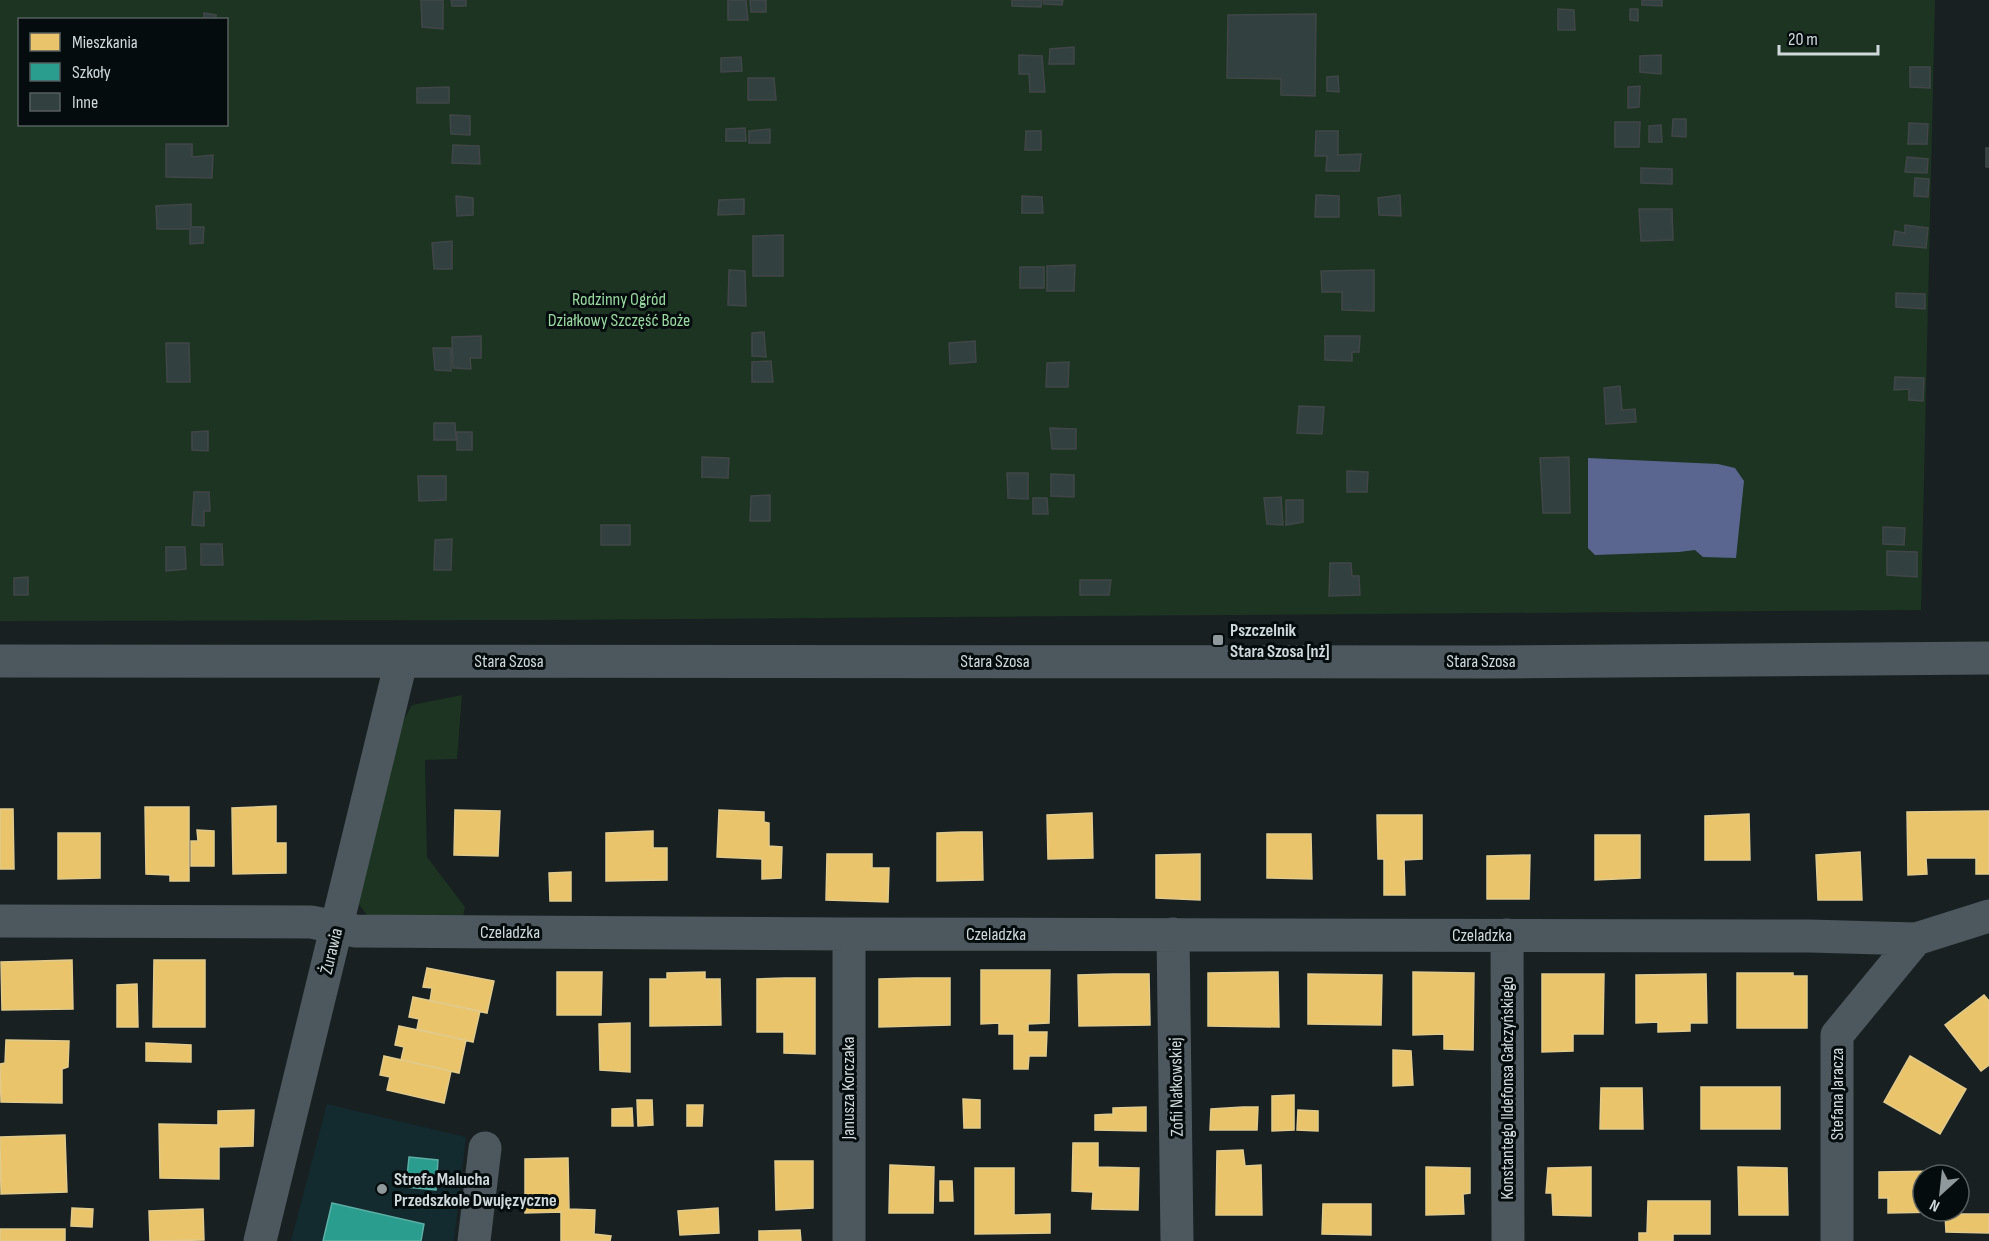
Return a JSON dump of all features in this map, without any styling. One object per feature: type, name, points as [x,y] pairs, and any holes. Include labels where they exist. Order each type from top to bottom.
[{"type":"street","name":"Stara Szosa","points":[[0,661],[1518,662],[1989,658]]},
{"type":"street","name":"Żurawia","points":[[260,1241],[401,662]]},
{"type":"street","name":"Czeladzka","points":[[0,921],[311,922],[357,931],[1507,935],[1916,939],[1989,916]]},
{"type":"street","name":"Janusza Korczaka","points":[[849,934],[849,1241]]},
{"type":"street","name":"Zofii Nałkowskiej","points":[[1173,934],[1177,1241]]},
{"type":"street","name":"Konstantego Ildefonsa Gałczyńskiego","points":[[1507,935],[1508,1241]]},
{"type":"street","name":"Stefana Jaracza","points":[[1837,1241],[1837,1035],[1916,939]]},
{"type":"street","points":[[474,1241],[485,1148]]},
{"type":"shaded area","name":"Strefa Malucha Przedszkole Dwujęzyczne","points":[[327,1104],[466,1137],[454,1241],[291,1241]]},
{"type":"green space","name":"Rodzinny Ogród Działkowy Szczęść Boże","points":[[0,0],[1935,0],[1921,610],[546,620],[0,621]]},
{"type":"green space","points":[[462,695],[457,759],[425,760],[427,857],[465,907],[463,917],[367,915],[357,902],[402,723],[412,705]]},
{"type":"water","points":[[1588,458],[1718,464],[1735,468],[1744,481],[1736,558],[1703,557],[1695,550],[1595,555],[1588,548]]},
{"type":"building: Mieszkania","points":[[276,806],[276,843],[286,843],[286,873],[233,874],[232,808]]},
{"type":"building: Mieszkania","points":[[145,807],[189,807],[189,881],[170,881],[170,875],[146,874]]},
{"type":"building: Mieszkania","points":[[0,809],[13,809],[14,869],[0,869]]},
{"type":"building: Mieszkania","points":[[455,810],[500,811],[498,856],[454,855]]},
{"type":"building: Mieszkania","points":[[719,810],[764,812],[764,822],[769,823],[769,846],[782,847],[781,878],[762,879],[762,859],[717,857]]},
{"type":"building: Mieszkania","points":[[1989,811],[1989,874],[1976,874],[1976,858],[1926,858],[1927,874],[1908,875],[1907,812]]},
{"type":"building: Mieszkania","points":[[1092,813],[1093,858],[1048,859],[1047,815]]},
{"type":"building: Mieszkania","points":[[1749,814],[1750,860],[1705,860],[1705,816]]},
{"type":"building: Mieszkania","points":[[1377,815],[1422,815],[1422,859],[1404,860],[1405,895],[1384,895],[1384,859],[1378,859]]},
{"type":"building: Mieszkania","points":[[197,830],[214,831],[214,866],[191,866],[191,841],[198,841]]},
{"type":"building: Mieszkania","points":[[653,831],[653,848],[667,848],[667,880],[606,881],[606,833]]},
{"type":"building: Mieszkania","points":[[982,832],[983,880],[937,881],[937,833]]},
{"type":"building: Mieszkania","points":[[58,833],[100,833],[100,878],[58,879]]},
{"type":"building: Mieszkania","points":[[1267,834],[1311,834],[1312,879],[1267,878]]},
{"type":"building: Mieszkania","points":[[1595,835],[1640,835],[1640,878],[1595,880]]},
{"type":"building: Mieszkania","points":[[1860,852],[1862,900],[1818,900],[1816,855]]},
{"type":"building: Mieszkania","points":[[827,854],[872,854],[872,868],[889,868],[888,902],[826,900]]},
{"type":"building: Mieszkania","points":[[1200,854],[1200,900],[1156,898],[1156,855]]},
{"type":"building: Mieszkania","points":[[1530,855],[1529,899],[1487,899],[1487,856]]},
{"type":"building: Mieszkania","points":[[571,872],[571,901],[550,901],[549,873]]},
{"type":"building: Mieszkania","points":[[72,960],[73,1009],[2,1010],[1,962]]},
{"type":"building: Mieszkania","points":[[154,960],[205,960],[205,1027],[153,1027]]},
{"type":"building: Mieszkania","points":[[427,968],[494,981],[487,1013],[430,1001],[432,988],[423,987]]},
{"type":"building: Mieszkania","points":[[981,970],[1050,970],[1049,1023],[1028,1024],[1028,1032],[1047,1032],[1046,1056],[1029,1056],[1028,1069],[1014,1069],[1014,1034],[999,1034],[999,1023],[981,1024]]},
{"type":"building: Mieszkania","points":[[557,972],[602,972],[601,1015],[557,1015]]},
{"type":"building: Mieszkania","points":[[705,972],[705,979],[720,979],[721,1025],[650,1026],[650,979],[667,979],[667,973]]},
{"type":"building: Mieszkania","points":[[1278,972],[1279,1027],[1208,1026],[1208,973]]},
{"type":"building: Mieszkania","points":[[1413,972],[1474,973],[1473,1050],[1444,1049],[1444,1034],[1413,1035]]},
{"type":"building: Mieszkania","points":[[1737,973],[1793,973],[1793,976],[1807,976],[1807,1028],[1737,1028]]},
{"type":"building: Mieszkania","points":[[1149,974],[1150,1025],[1079,1026],[1078,975]]},
{"type":"building: Mieszkania","points":[[1308,974],[1382,975],[1381,1025],[1308,1024]]},
{"type":"building: Mieszkania","points":[[1542,974],[1604,974],[1603,1034],[1573,1034],[1573,1051],[1542,1052]]},
{"type":"building: Mieszkania","points":[[1706,974],[1707,1023],[1690,1023],[1690,1031],[1658,1032],[1658,1022],[1636,1023],[1636,975]]},
{"type":"building: Mieszkania","points":[[815,978],[815,1054],[784,1053],[784,1032],[757,1032],[757,979]]},
{"type":"building: Mieszkania","points":[[950,978],[950,1025],[879,1027],[879,979]]},
{"type":"building: Mieszkania","points":[[137,984],[138,1027],[117,1027],[117,985]]},
{"type":"building: Mieszkania","points":[[1984,995],[1989,1001],[1989,1065],[1981,1071],[1945,1025]]},
{"type":"building: Mieszkania","points":[[413,997],[480,1011],[473,1042],[417,1029],[419,1019],[409,1017]]},
{"type":"building: Mieszkania","points":[[630,1023],[630,1072],[600,1070],[599,1024]]},
{"type":"building: Mieszkania","points":[[399,1026],[466,1040],[459,1073],[401,1060],[404,1047],[395,1045]]},
{"type":"building: Mieszkania","points":[[6,1040],[69,1041],[68,1067],[62,1069],[62,1103],[1,1102],[0,1064],[5,1063]]},
{"type":"building: Mieszkania","points":[[146,1043],[191,1045],[191,1062],[146,1061]]},
{"type":"building: Mieszkania","points":[[1393,1050],[1411,1051],[1413,1085],[1393,1086]]},
{"type":"building: Mieszkania","points":[[384,1056],[451,1071],[444,1103],[387,1090],[390,1077],[380,1075]]},
{"type":"building: Mieszkania","points":[[1910,1056],[1966,1089],[1940,1134],[1884,1102]]},
{"type":"building: Mieszkania","points":[[1701,1087],[1780,1087],[1780,1129],[1701,1129]]},
{"type":"building: Mieszkania","points":[[1601,1088],[1642,1088],[1643,1129],[1600,1129]]},
{"type":"building: Mieszkania","points":[[1294,1095],[1294,1130],[1272,1131],[1272,1096]]},
{"type":"building: Mieszkania","points":[[963,1099],[980,1100],[980,1128],[964,1128]]},
{"type":"building: Mieszkania","points":[[637,1100],[652,1100],[653,1125],[638,1126]]},
{"type":"building: Mieszkania","points":[[687,1105],[703,1105],[702,1126],[687,1126]]},
{"type":"building: Mieszkania","points":[[1146,1107],[1146,1131],[1095,1130],[1095,1115],[1113,1114],[1113,1108]]},
{"type":"building: Mieszkania","points":[[1258,1107],[1257,1130],[1210,1130],[1211,1109]]},
{"type":"building: Mieszkania","points":[[632,1108],[633,1126],[612,1126],[612,1109]]},
{"type":"building: Mieszkania","points":[[254,1110],[253,1146],[219,1147],[219,1179],[160,1178],[159,1124],[218,1125],[218,1111]]},
{"type":"building: Mieszkania","points":[[1298,1110],[1318,1111],[1318,1131],[1297,1130]]},
{"type":"building: Mieszkania","points":[[65,1135],[67,1192],[1,1194],[0,1137]]},
{"type":"building: Mieszkania","points":[[1073,1143],[1098,1143],[1098,1167],[1139,1168],[1138,1210],[1092,1209],[1093,1192],[1072,1191]]},
{"type":"building: Mieszkania","points":[[1243,1150],[1245,1166],[1261,1165],[1262,1215],[1216,1215],[1217,1151]]},
{"type":"building: Mieszkania","points":[[568,1158],[569,1209],[595,1210],[594,1234],[611,1236],[610,1241],[561,1241],[561,1212],[525,1213],[525,1159]]},
{"type":"building: Mieszkania","points":[[775,1161],[813,1161],[813,1208],[776,1210]]},
{"type":"building: Mieszkania","points":[[890,1165],[934,1167],[933,1213],[889,1213]]},
{"type":"building: Mieszkania","points":[[1426,1167],[1470,1168],[1470,1193],[1463,1194],[1464,1214],[1426,1215]]},
{"type":"building: Mieszkania","points":[[1591,1167],[1591,1216],[1553,1215],[1552,1193],[1546,1193],[1548,1168]]},
{"type":"building: Mieszkania","points":[[1738,1167],[1787,1168],[1788,1215],[1739,1215]]},
{"type":"building: Mieszkania","points":[[975,1168],[1014,1168],[1014,1215],[1050,1214],[1050,1233],[975,1234]]},
{"type":"building: Mieszkania","points":[[1911,1171],[1911,1213],[1888,1213],[1888,1198],[1879,1198],[1879,1172]]},
{"type":"building: Mieszkania","points":[[940,1181],[952,1181],[953,1201],[940,1201]]},
{"type":"building: Mieszkania","points":[[1648,1201],[1710,1201],[1710,1234],[1673,1234],[1673,1241],[1639,1241],[1639,1233],[1647,1233]]},
{"type":"building: Mieszkania","points":[[1323,1204],[1371,1204],[1371,1235],[1322,1234]]},
{"type":"building: Mieszkania","points":[[72,1208],[93,1209],[92,1227],[71,1226]]},
{"type":"building: Mieszkania","points":[[718,1208],[719,1233],[680,1235],[678,1211]]},
{"type":"building: Mieszkania","points":[[203,1209],[204,1240],[150,1241],[149,1211]]},
{"type":"building: Mieszkania","points":[[1971,1214],[1989,1214],[1989,1233],[1946,1232],[1946,1223],[1971,1223]]},
{"type":"building: Mieszkania","points":[[0,1229],[65,1229],[65,1241],[0,1241]]},
{"type":"building: Mieszkania","points":[[800,1230],[801,1241],[759,1241],[759,1231]]},
{"type":"building: Szkoły","points":[[409,1157],[438,1160],[436,1190],[406,1187]]},
{"type":"building: Szkoły","points":[[332,1203],[424,1224],[421,1241],[323,1241]]},
{"type":"building: Inne","points":[[421,0],[443,0],[443,29],[422,27]]},
{"type":"building: Inne","points":[[451,0],[466,0],[466,6],[452,6]]},
{"type":"building: Inne","points":[[728,0],[746,0],[748,20],[728,20]]},
{"type":"building: Inne","points":[[750,0],[766,0],[766,12],[751,12]]},
{"type":"building: Inne","points":[[1012,0],[1042,0],[1041,7],[1012,6]]},
{"type":"building: Inne","points":[[1044,0],[1063,0],[1062,5],[1044,4]]},
{"type":"building: Inne","points":[[1642,0],[1662,0],[1662,6],[1642,5]]},
{"type":"building: Inne","points":[[1558,9],[1574,10],[1575,30],[1558,30]]},
{"type":"building: Inne","points":[[1630,9],[1638,9],[1638,21],[1630,20]]},
{"type":"building: Inne","points":[[204,13],[216,15],[216,18],[204,18]]},
{"type":"building: Inne","points":[[1316,14],[1315,96],[1281,95],[1281,79],[1227,78],[1228,15]]},
{"type":"building: Inne","points":[[1074,47],[1074,64],[1049,64],[1050,49]]},
{"type":"building: Inne","points":[[1019,55],[1042,56],[1045,92],[1030,92],[1029,74],[1019,74]]},
{"type":"building: Inne","points":[[1661,55],[1661,74],[1640,72],[1640,56]]},
{"type":"building: Inne","points":[[741,57],[742,71],[721,72],[721,58]]},
{"type":"building: Inne","points":[[1910,67],[1930,67],[1930,88],[1910,87]]},
{"type":"building: Inne","points":[[1338,76],[1339,92],[1327,91],[1327,77]]},
{"type":"building: Inne","points":[[748,78],[774,78],[776,100],[748,100]]},
{"type":"building: Inne","points":[[1640,86],[1639,107],[1628,108],[1628,87]]},
{"type":"building: Inne","points":[[449,87],[449,103],[417,103],[417,88]]},
{"type":"building: Inne","points":[[450,115],[470,116],[470,135],[451,134]]},
{"type":"building: Inne","points":[[1673,119],[1686,119],[1686,137],[1672,136]]},
{"type":"building: Inne","points":[[1615,122],[1640,122],[1639,147],[1615,147]]},
{"type":"building: Inne","points":[[1909,123],[1928,124],[1927,144],[1908,144]]},
{"type":"building: Inne","points":[[1661,125],[1662,142],[1649,142],[1649,126]]},
{"type":"building: Inne","points":[[745,128],[746,141],[726,141],[726,129]]},
{"type":"building: Inne","points":[[770,129],[770,143],[749,143],[749,131]]},
{"type":"building: Inne","points":[[1026,131],[1041,131],[1041,150],[1025,150]]},
{"type":"building: Inne","points":[[1316,131],[1338,131],[1338,155],[1361,154],[1359,171],[1326,171],[1327,156],[1315,156]]},
{"type":"building: Inne","points":[[166,144],[192,144],[192,157],[213,155],[212,178],[166,177]]},
{"type":"building: Inne","points":[[453,145],[479,146],[480,164],[452,163]]},
{"type":"building: Inne","points":[[1986,148],[1989,148],[1989,167],[1986,167]]},
{"type":"building: Inne","points":[[1907,157],[1928,159],[1927,173],[1905,172]]},
{"type":"building: Inne","points":[[1641,168],[1672,169],[1672,184],[1641,183]]},
{"type":"building: Inne","points":[[1915,178],[1929,179],[1928,197],[1914,196]]},
{"type":"building: Inne","points":[[1316,195],[1339,196],[1339,217],[1315,217]]},
{"type":"building: Inne","points":[[1400,195],[1401,216],[1379,215],[1378,198]]},
{"type":"building: Inne","points":[[456,196],[473,198],[473,215],[457,216]]},
{"type":"building: Inne","points":[[1022,196],[1042,197],[1043,213],[1022,213]]},
{"type":"building: Inne","points":[[744,199],[744,214],[718,215],[719,200]]},
{"type":"building: Inne","points":[[191,204],[191,227],[204,227],[203,243],[190,244],[190,229],[157,229],[156,206]]},
{"type":"building: Inne","points":[[1639,209],[1672,209],[1673,240],[1641,241]]},
{"type":"building: Inne","points":[[1905,225],[1928,228],[1926,248],[1893,245],[1895,231],[1905,233]]},
{"type":"building: Inne","points":[[783,235],[783,276],[753,276],[753,236]]},
{"type":"building: Inne","points":[[452,241],[452,269],[434,269],[432,243]]},
{"type":"building: Inne","points":[[1075,265],[1074,291],[1047,291],[1047,266]]},
{"type":"building: Inne","points":[[1020,267],[1044,267],[1044,288],[1020,288]]},
{"type":"building: Inne","points":[[729,270],[745,271],[746,306],[728,305]]},
{"type":"building: Inne","points":[[1374,270],[1374,311],[1342,310],[1342,292],[1322,292],[1321,271]]},
{"type":"building: Inne","points":[[1896,293],[1925,294],[1925,309],[1896,307]]},
{"type":"building: Inne","points":[[764,332],[766,357],[752,356],[752,333]]},
{"type":"building: Inne","points":[[481,336],[481,358],[470,358],[471,369],[453,368],[452,337]]},
{"type":"building: Inne","points":[[1325,336],[1360,336],[1359,352],[1352,352],[1352,361],[1325,360]]},
{"type":"building: Inne","points":[[975,341],[976,362],[950,364],[949,343]]},
{"type":"building: Inne","points":[[166,343],[189,343],[190,382],[167,382]]},
{"type":"building: Inne","points":[[433,348],[451,348],[451,371],[435,370]]},
{"type":"building: Inne","points":[[771,361],[773,382],[752,382],[752,362]]},
{"type":"building: Inne","points":[[1069,362],[1068,387],[1046,387],[1047,363]]},
{"type":"building: Inne","points":[[1895,377],[1924,378],[1923,401],[1909,400],[1909,389],[1894,390]]},
{"type":"building: Inne","points":[[1620,386],[1622,410],[1635,409],[1636,422],[1606,424],[1604,388]]},
{"type":"building: Inne","points":[[1299,406],[1324,407],[1322,434],[1297,433]]},
{"type":"building: Inne","points":[[434,423],[455,423],[456,440],[434,440]]},
{"type":"building: Inne","points":[[1050,428],[1076,429],[1076,449],[1052,449]]},
{"type":"building: Inne","points":[[208,431],[208,451],[192,450],[192,432]]},
{"type":"building: Inne","points":[[457,432],[472,432],[472,450],[457,450]]},
{"type":"building: Inne","points":[[702,457],[729,458],[728,478],[702,477]]},
{"type":"building: Inne","points":[[1569,457],[1570,513],[1543,513],[1540,458]]},
{"type":"building: Inne","points":[[1347,471],[1368,472],[1367,492],[1347,492]]},
{"type":"building: Inne","points":[[1007,473],[1028,473],[1028,499],[1008,498]]},
{"type":"building: Inne","points":[[1051,474],[1074,475],[1074,497],[1051,496]]},
{"type":"building: Inne","points":[[418,476],[446,476],[446,500],[419,501]]},
{"type":"building: Inne","points":[[194,492],[209,492],[210,511],[204,511],[204,526],[192,525]]},
{"type":"building: Inne","points":[[770,495],[770,521],[750,521],[751,496]]},
{"type":"building: Inne","points":[[1281,497],[1283,525],[1267,524],[1264,498]]},
{"type":"building: Inne","points":[[1033,498],[1047,498],[1048,514],[1033,514]]},
{"type":"building: Inne","points":[[1286,500],[1303,500],[1303,522],[1286,525]]},
{"type":"building: Inne","points":[[601,525],[630,525],[630,545],[601,545]]},
{"type":"building: Inne","points":[[1883,527],[1905,528],[1904,545],[1883,544]]},
{"type":"building: Inne","points":[[452,539],[451,570],[434,570],[435,540]]},
{"type":"building: Inne","points":[[201,544],[222,544],[223,565],[201,565]]},
{"type":"building: Inne","points":[[166,547],[185,547],[186,569],[166,571]]},
{"type":"building: Inne","points":[[1887,551],[1917,552],[1917,577],[1887,575]]},
{"type":"building: Inne","points":[[1330,563],[1351,563],[1352,576],[1359,576],[1360,595],[1329,596]]},
{"type":"building: Inne","points":[[28,577],[28,595],[14,595],[14,578]]},
{"type":"building: Inne","points":[[1080,580],[1111,580],[1109,595],[1080,595]]},
{"type":"place","name":"Pszczelnik Stara Szosa [nż]","points":[[1218,640]]},
{"type":"place","name":"Strefa Malucha Przedszkole Dwujęzyczne","points":[[382,1189]]}]
